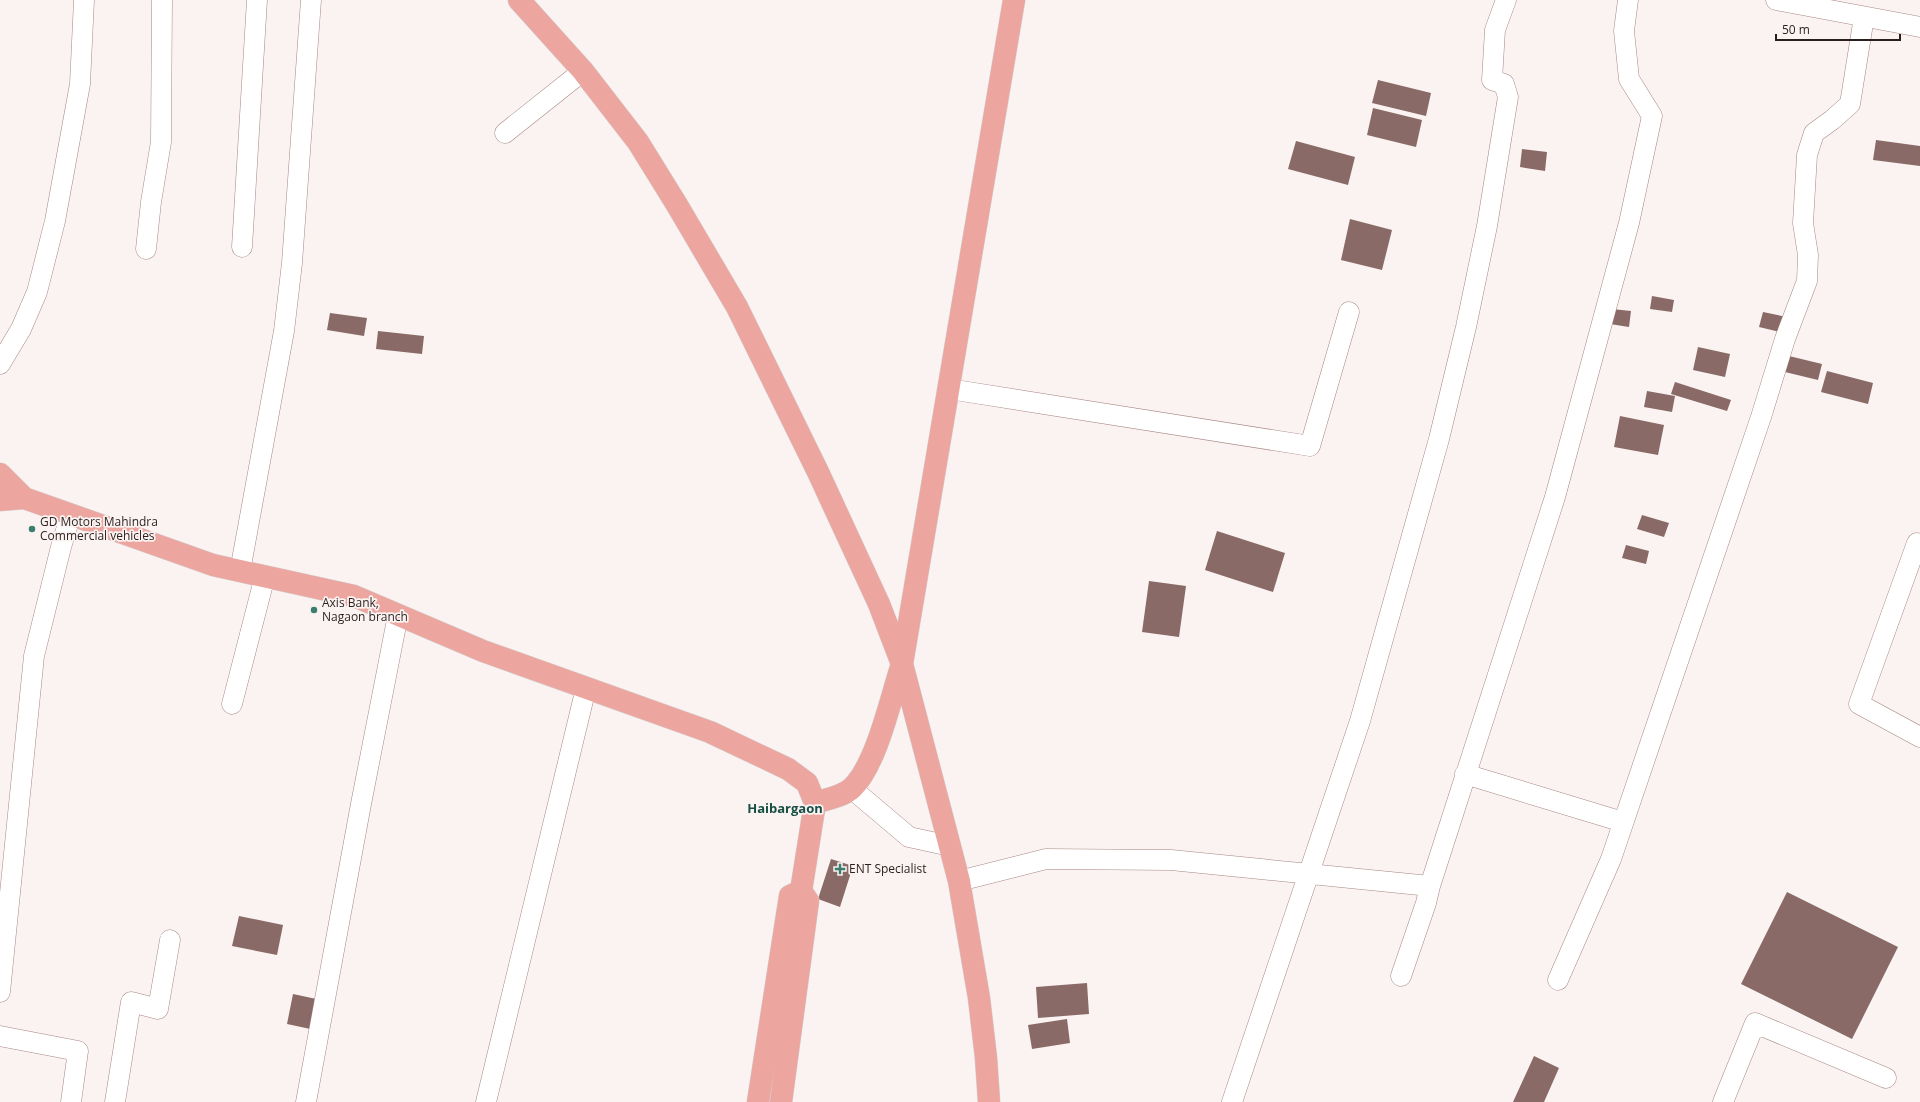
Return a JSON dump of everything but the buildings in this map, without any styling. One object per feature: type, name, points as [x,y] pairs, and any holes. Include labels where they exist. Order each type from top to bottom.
[{"type":"main road","points":[[519,0],[583,70],[638,142],[737,307],[852,544],[879,604],[902,664],[959,881],[979,998],[989,1102]]},
{"type":"main road","points":[[815,803],[836,797],[851,788],[870,760],[902,664],[1014,0]]},
{"type":"main road","points":[[0,474],[24,498]]},
{"type":"main road","points":[[0,500],[24,498],[213,565],[354,596],[483,651],[710,732],[788,769],[807,783],[815,803],[801,891],[808,900],[781,1102]]},
{"type":"main road","points":[[758,1102],[790,896],[801,891]]},
{"type":"street","points":[[0,364],[21,329],[37,292],[55,221],[80,84],[84,0]]},
{"type":"street","points":[[146,249],[151,202],[161,142],[162,0]]},
{"type":"street","points":[[242,247],[257,0]]},
{"type":"street","points":[[240,571],[284,331],[292,263],[311,0]]},
{"type":"street","points":[[1232,1102],[1310,874],[1366,699],[1439,438],[1466,328],[1487,226],[1508,97],[1504,84],[1492,80],[1495,30],[1506,0]]},
{"type":"street","points":[[1401,976],[1426,902],[1465,774],[1554,497],[1629,223],[1652,116],[1629,79],[1624,31],[1628,0]]},
{"type":"street","points":[[1776,0],[1920,27]]},
{"type":"street","points":[[1558,980],[1611,859],[1758,424],[1785,339],[1806,281],[1808,255],[1803,223],[1807,155],[1814,133],[1850,104],[1864,17]]},
{"type":"street","points":[[505,133],[583,70]]},
{"type":"street","points":[[949,390],[1310,446],[1349,312]]},
{"type":"street","points":[[0,992],[4,903],[34,656],[61,547],[71,514]]},
{"type":"street","points":[[1917,543],[1859,704],[1920,738]]},
{"type":"street","points":[[232,704],[265,576]]},
{"type":"street","points":[[306,1102],[361,804],[398,615]]},
{"type":"street","points":[[486,1102],[586,688]]},
{"type":"street","points":[[1465,774],[1623,822]]},
{"type":"street","points":[[851,788],[909,837],[950,846]]},
{"type":"street","points":[[959,881],[1046,859],[1172,860],[1430,886]]},
{"type":"street","points":[[115,1102],[131,1002],[158,1009],[170,940]]},
{"type":"street","points":[[1723,1102],[1755,1023],[1886,1078]]},
{"type":"street","points":[[0,1036],[78,1051],[71,1102]]},
{"type":"place","name":"GD Motors Mahindra Commercial vehicles","points":[[32,529]]},
{"type":"place","name":"Axis Bank, Nagaon branch","points":[[314,610]]},
{"type":"place","name":"ENT Specialist","points":[[840,869]]},
{"type":"district","name":"Haibargaon","points":[[785,808]]}]
